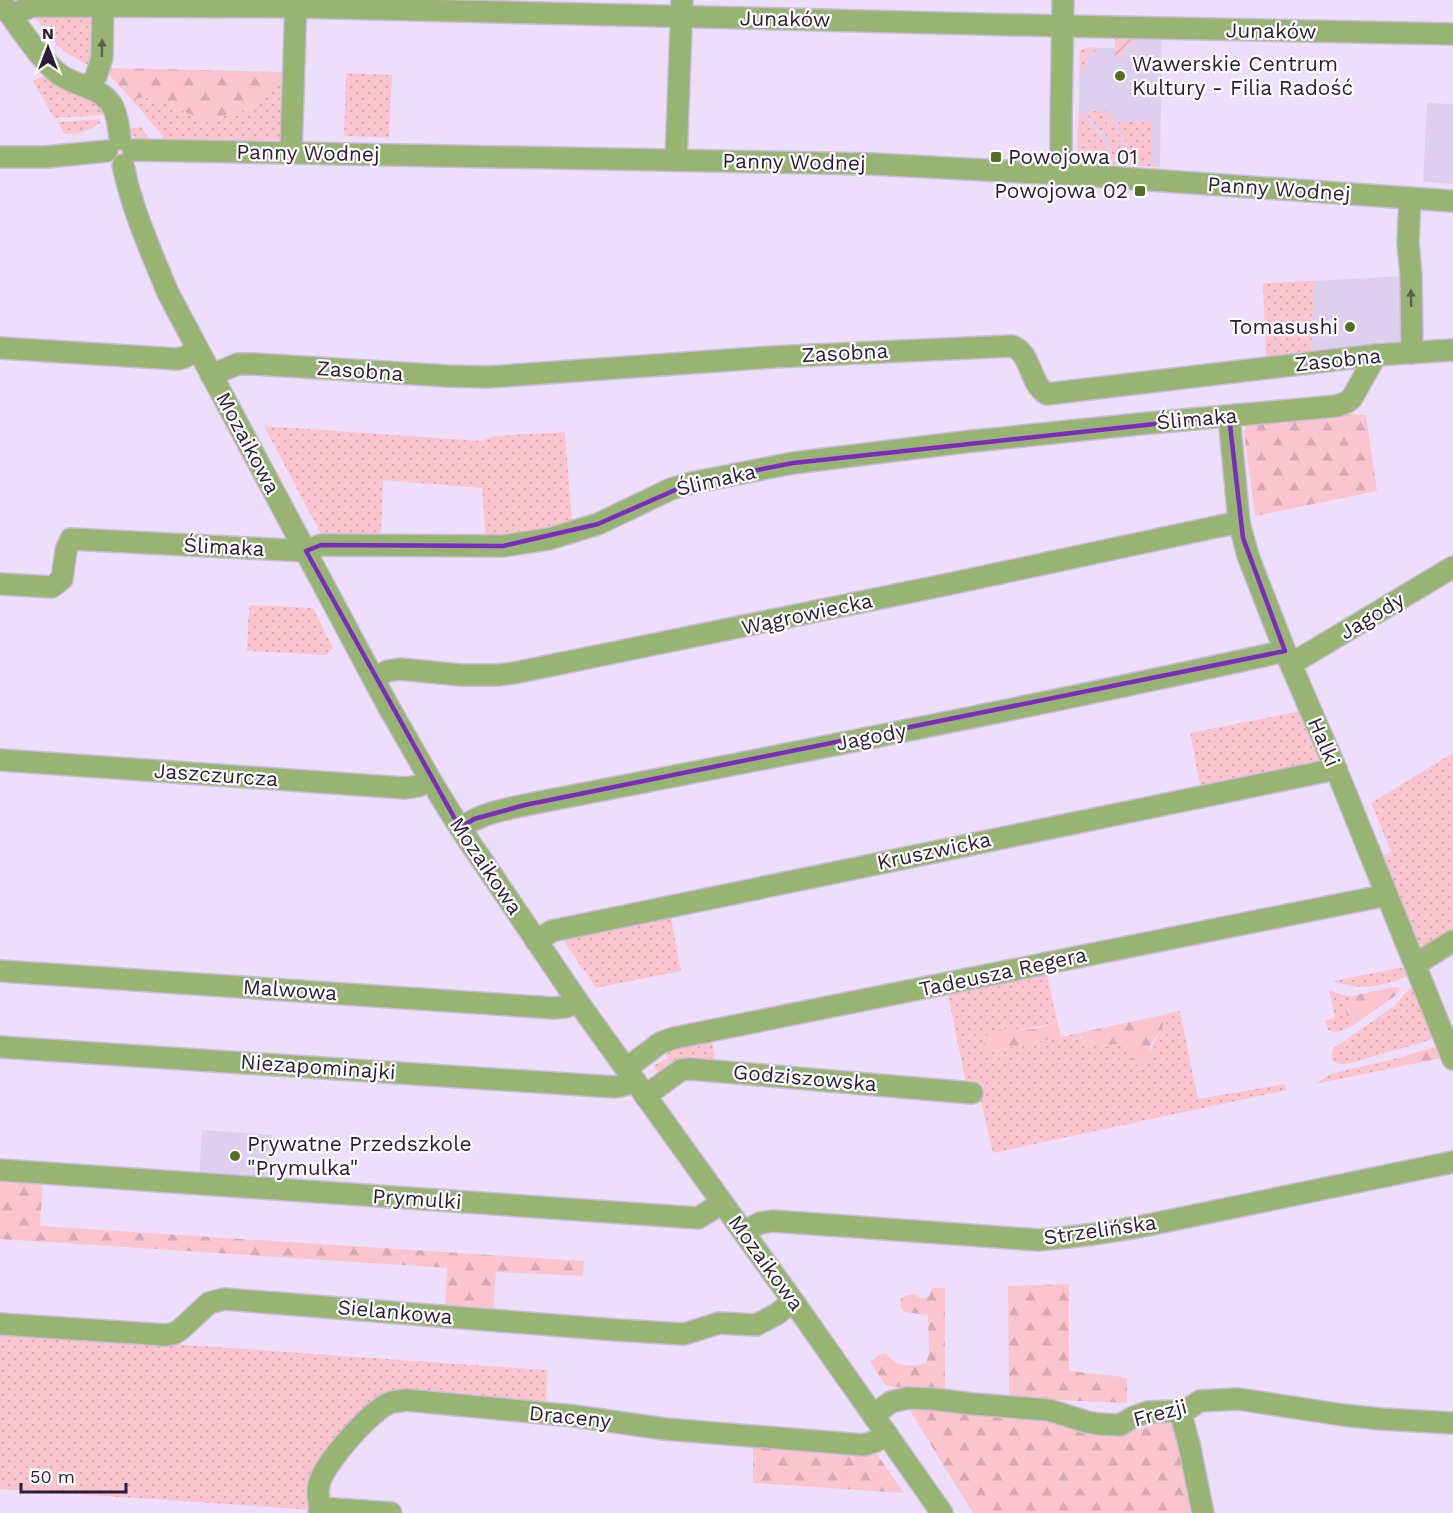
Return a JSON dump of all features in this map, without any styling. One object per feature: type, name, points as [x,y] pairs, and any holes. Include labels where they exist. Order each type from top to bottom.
[{"type":"street","points":[[1061,174],[1063,0]]},
{"type":"street","points":[[89,88],[102,58],[103,3]]},
{"type":"street","name":"Junaków","points":[[5,7],[103,3],[296,3],[682,8],[1062,26],[1453,34]]},
{"type":"street","points":[[291,153],[296,3]]},
{"type":"street","name":"Mozaikowa","points":[[5,7],[47,64],[61,76],[100,94],[114,108],[128,188],[144,236],[168,293],[373,678],[460,828],[578,1002],[942,1513]]},
{"type":"street","points":[[676,160],[682,8]]},
{"type":"street","name":"Panny Wodnej","points":[[0,156],[46,157],[121,151],[872,164],[1061,174],[1453,201]]},
{"type":"street","points":[[1410,198],[1408,243],[1411,275],[1412,353]]},
{"type":"street","name":"Zasobna","points":[[211,375],[238,364],[253,364],[488,377],[755,358],[1012,346],[1021,350],[1040,389],[1047,394],[1376,355],[1453,350]]},
{"type":"street","points":[[0,348],[177,359],[197,350]]},
{"type":"street","name":"Ślimaka","points":[[0,584],[52,587],[63,579],[66,549],[71,539],[306,551],[321,545],[503,546],[549,539],[589,527],[671,489],[690,483],[793,463],[1139,424],[1337,406],[1352,398],[1376,355]]},
{"type":"street","name":"Halki","points":[[1229,416],[1239,522],[1248,556],[1453,1059]]},
{"type":"street","name":"Wągrowiecka","points":[[373,678],[395,669],[461,675],[514,674],[1239,522]]},
{"type":"street","name":"Jagody","points":[[460,828],[474,819],[525,805],[1147,682],[1288,658],[1453,567]]},
{"type":"street","name":"Jaszczurcza","points":[[0,760],[405,788],[431,781]]},
{"type":"street","name":"Kruszwicka","points":[[536,941],[552,931],[1336,769]]},
{"type":"street","name":"Tadeusza Regera","points":[[636,1082],[660,1043],[674,1038],[1387,895]]},
{"type":"street","points":[[1416,964],[1453,941]]},
{"type":"street","name":"Malwowa","points":[[0,971],[554,1008],[566,1007],[578,1002]]},
{"type":"street","name":"Niezapominajki","points":[[0,1047],[615,1087],[636,1082]]},
{"type":"street","name":"Godziszowska","points":[[636,1082],[690,1069],[972,1093]]},
{"type":"street","name":"Strzelińska","points":[[744,1232],[760,1223],[773,1221],[1039,1240],[1067,1238],[1109,1233],[1453,1162]]},
{"type":"street","name":"Prymulki","points":[[0,1170],[698,1218],[722,1203]]},
{"type":"street","name":"Sielankowa","points":[[0,1324],[166,1335],[181,1329],[209,1303],[224,1299],[684,1334],[719,1323],[756,1325],[777,1314],[793,1301]]},
{"type":"street","name":"Frezji","points":[[873,1415],[891,1402],[908,1398],[933,1399],[1049,1410],[1087,1422],[1120,1425],[1148,1412],[1180,1411],[1200,1401],[1238,1399],[1343,1415],[1453,1423]]},
{"type":"street","name":"Draceny","points":[[320,1511],[318,1489],[323,1472],[355,1432],[375,1412],[391,1402],[406,1400],[574,1416],[665,1429],[864,1445],[876,1442],[886,1434]]},
{"type":"street","points":[[1180,1411],[1203,1513]]},
{"type":"street","points":[[320,1511],[391,1513]]},
{"type":"highlighted area","points":[[1229,416],[1243,538],[1285,651],[525,805],[474,819],[460,828],[306,551],[321,545],[503,546],[598,524],[691,483],[793,463]]},
{"type":"shaded area","points":[[1151,36],[1162,36],[1160,167],[1077,162],[1080,51],[1084,48],[1115,48],[1115,38],[1150,39]]},
{"type":"shaded area","points":[[1427,103],[1453,104],[1453,184],[1423,182]]},
{"type":"shaded area","points":[[1402,276],[1402,345],[1311,355],[1314,281]]},
{"type":"shaded area","name":"Prywatne Przedszkole \"Prymulka\"","points":[[202,1130],[272,1135],[268,1182],[199,1177]]},
{"type":"green space","points":[[94,11],[89,64],[65,52],[57,45],[32,14]]},
{"type":"green space","points":[[1115,38],[1133,39],[1134,46],[1124,46],[1124,57],[1115,57]]},
{"type":"green space","points":[[1096,47],[1095,53],[1087,53],[1087,66],[1080,69],[1080,51],[1084,48]]},
{"type":"green space","points":[[109,68],[287,72],[287,83],[274,85],[265,94],[263,100],[248,109],[214,118],[201,118],[178,107],[146,97],[131,99],[110,76]]},
{"type":"green space","points":[[346,73],[392,75],[389,138],[344,136]]},
{"type":"green space","points":[[46,75],[95,99],[107,115],[54,118],[33,81]]},
{"type":"green space","points":[[287,83],[286,140],[164,140],[162,134],[131,99],[146,97],[178,107],[187,113],[226,115],[257,105],[274,85]]},
{"type":"green space","points":[[1079,111],[1106,142],[1106,159],[1077,158]]},
{"type":"green space","points":[[1083,111],[1107,111],[1107,137]]},
{"type":"green space","points":[[1110,111],[1129,160],[1110,159]]},
{"type":"green space","points":[[100,119],[100,123],[92,128],[74,134],[64,134],[58,122]]},
{"type":"green space","points":[[1118,122],[1152,122],[1151,162],[1133,161]]},
{"type":"green space","points":[[141,127],[151,141],[138,139],[128,129]]},
{"type":"green space","points":[[1077,160],[1108,162],[1113,160],[1155,164],[1155,167],[1077,162]]},
{"type":"green space","points":[[1314,281],[1311,355],[1266,359],[1263,283]]},
{"type":"green space","points":[[1340,413],[1366,415],[1377,491],[1255,516],[1244,432],[1247,425]]},
{"type":"green space","points":[[264,426],[481,441],[495,436],[565,432],[572,522],[537,532],[500,535],[486,542],[482,488],[383,480],[381,537],[323,538]]},
{"type":"green space","points":[[249,605],[313,608],[333,648],[326,655],[247,651]]},
{"type":"green space","points":[[1306,710],[1325,755],[1317,767],[1201,790],[1190,733]]},
{"type":"green space","points":[[1453,753],[1453,932],[1419,951],[1379,858],[1391,851],[1371,803]]},
{"type":"green space","points":[[670,912],[681,971],[596,988],[561,937]]},
{"type":"green space","points":[[1404,967],[1407,976],[1380,985],[1360,987],[1333,981]]},
{"type":"green space","points":[[1046,970],[1057,1021],[1034,1028],[995,1030],[988,1052],[1079,1033],[1081,1039],[1104,1046],[1126,1045],[1132,1059],[1150,1059],[1150,1052],[1162,1028],[1162,1015],[1180,1011],[1198,1099],[1285,1084],[1287,1090],[993,1153],[978,1089],[967,1088],[947,990]]},
{"type":"green space","points":[[1412,986],[1434,1038],[1347,1064],[1338,1063],[1331,1058],[1333,1049],[1394,1006]]},
{"type":"green space","points":[[1394,987],[1400,990],[1395,996],[1352,1026],[1346,1014],[1352,996]]},
{"type":"green space","points":[[1329,990],[1352,996],[1347,1018],[1352,1026],[1337,1032],[1328,1030],[1325,1020],[1335,1018]]},
{"type":"green space","points":[[1162,1015],[1163,1026],[1152,1042],[1150,1059],[1146,1066],[1141,1067],[1134,1063],[1126,1045],[1090,1044],[1084,1042],[1079,1033]]},
{"type":"green space","points":[[1057,1021],[1061,1037],[988,1052],[984,1043],[986,1036],[996,1031],[1034,1029]]},
{"type":"green space","points":[[711,1036],[717,1068],[660,1076],[653,1066],[668,1058],[663,1051]]},
{"type":"green space","points":[[1437,1046],[1442,1058],[1398,1067],[1398,1058]]},
{"type":"green space","points":[[1398,1058],[1398,1067],[1315,1084],[1330,1074]]},
{"type":"green space","points":[[0,1176],[43,1179],[40,1226],[584,1261],[583,1276],[496,1272],[493,1313],[445,1310],[447,1268],[0,1239]]},
{"type":"green space","points":[[1069,1284],[1069,1371],[1127,1379],[1127,1403],[1009,1398],[1008,1286]]},
{"type":"green space","points":[[932,1288],[945,1288],[945,1392],[886,1386],[870,1362],[877,1356],[886,1353],[897,1363],[906,1365],[926,1363],[929,1354],[928,1315],[905,1312],[900,1302],[903,1297],[911,1294],[925,1298],[929,1296]]},
{"type":"green space","points":[[0,1332],[547,1370],[546,1409],[375,1404],[314,1510],[0,1489]]},
{"type":"green space","points":[[920,1402],[1126,1432],[1145,1428],[1162,1419],[1176,1421],[1197,1513],[973,1513],[910,1411],[908,1405]]},
{"type":"green space","points":[[753,1439],[874,1450],[904,1493],[753,1483]]},
{"type":"place","name":"Wawerskie Centrum Kultury - Filia Radość","points":[[1120,76]]},
{"type":"place","name":"Powojowa 01","points":[[996,157]]},
{"type":"place","name":"Powojowa 02","points":[[1140,191]]},
{"type":"place","name":"Tomasushi","points":[[1350,327]]},
{"type":"place","name":"Prywatne Przedszkole \"Prymulka\"","points":[[235,1156]]}]
